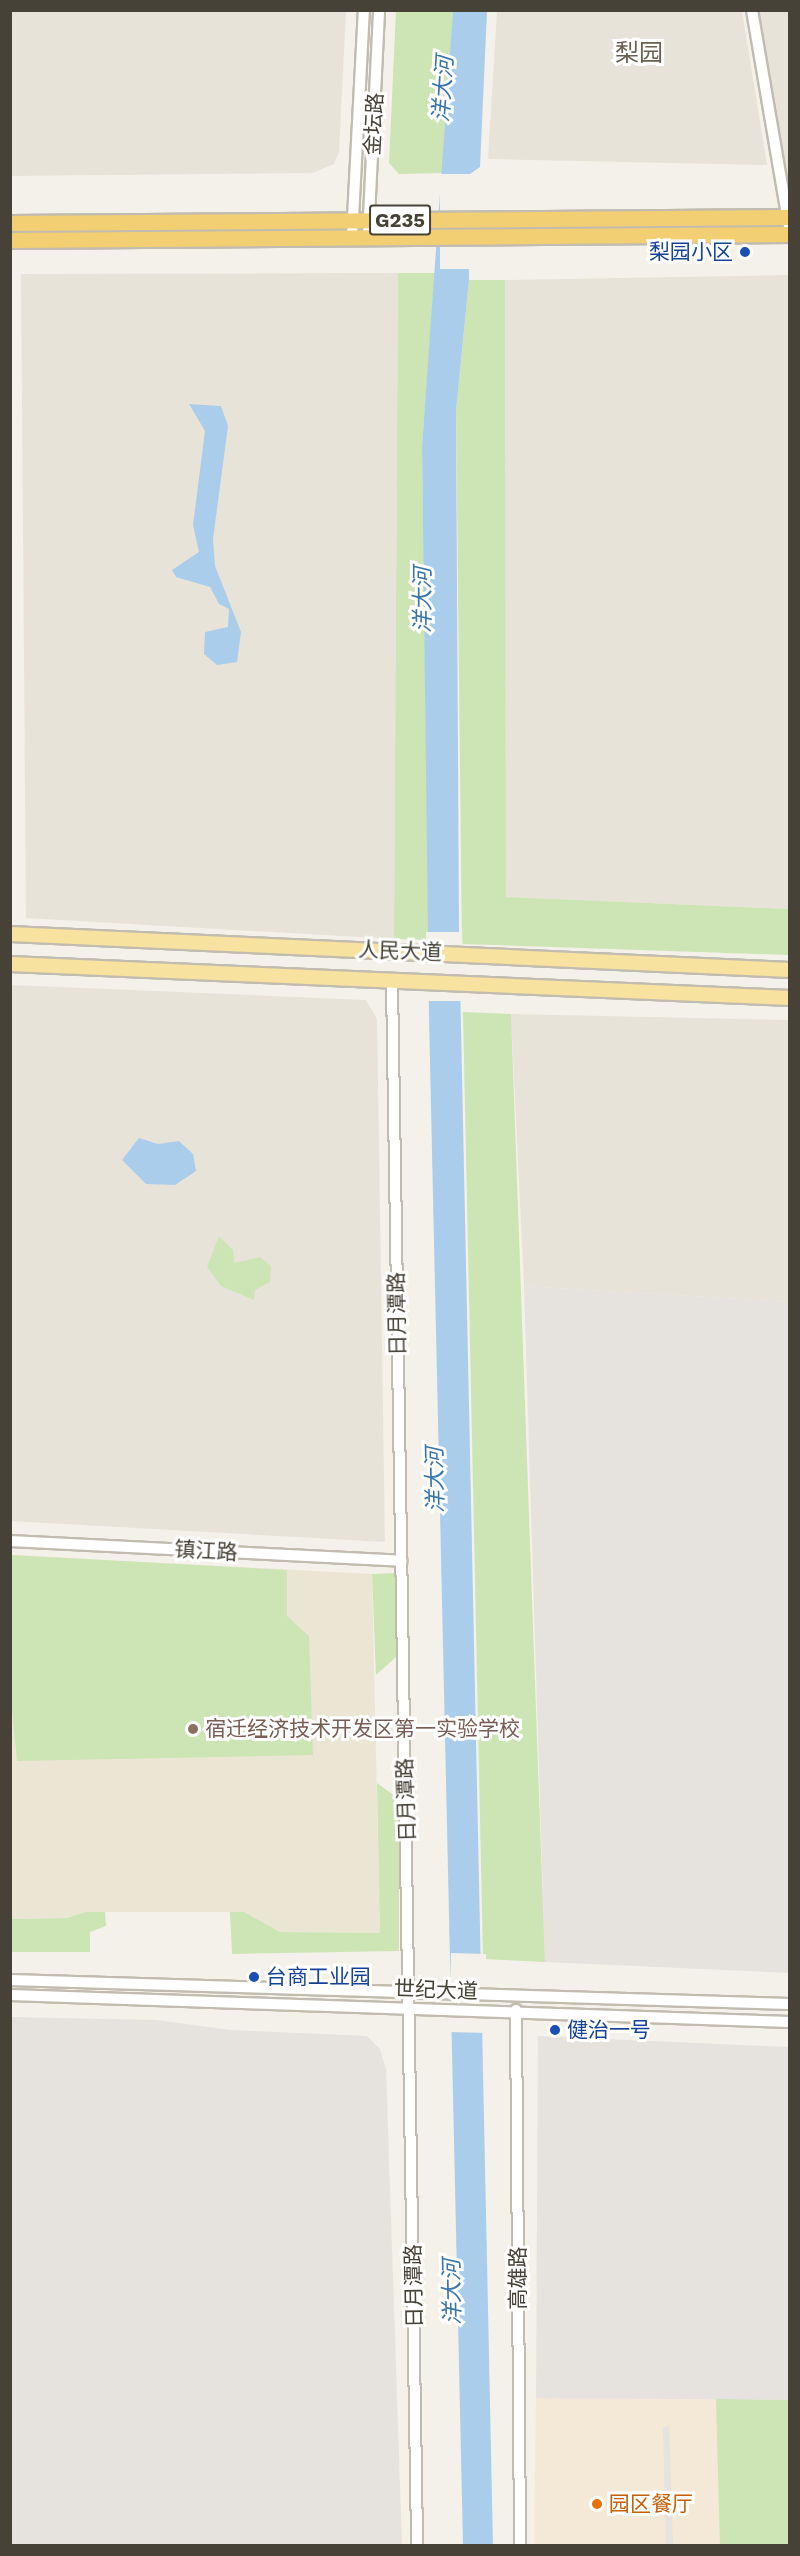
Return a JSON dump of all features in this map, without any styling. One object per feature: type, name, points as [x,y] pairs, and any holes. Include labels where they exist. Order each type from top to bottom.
[{"type":"highway","name":"G235","points":[[10,222],[361,220],[789,225]]},
{"type":"highway","name":"G235","points":[[10,240],[368,237],[789,225]]},
{"type":"main road","name":"人民大道","points":[[10,934],[789,970]]},
{"type":"main road","name":"人民大道","points":[[10,964],[392,983],[789,998]]},
{"type":"street","name":"金坛路","points":[[364,10],[361,220],[368,237]]},
{"type":"street","name":"金坛路","points":[[352,237],[361,220],[379,10]]},
{"type":"street","points":[[752,10],[789,225]]},
{"type":"street","name":"日月潭路","points":[[392,983],[401,1561],[411,1989],[417,2546]]},
{"type":"street","name":"镇江路","points":[[10,1541],[401,1561]]},
{"type":"street","name":"世纪大道","points":[[10,1980],[411,1989],[789,2004]]},
{"type":"street","name":"世纪大道","points":[[10,1995],[516,2010],[789,2022]]},
{"type":"street","name":"高雄路","points":[[516,2010],[520,2546]]},
{"type":"shaded area","points":[[10,11],[346,11],[339,152],[334,164],[312,173],[11,176]]},
{"type":"shaded area","points":[[497,11],[742,11],[767,165],[488,159]]},
{"type":"shaded area","points":[[756,11],[789,11],[789,179],[783,179]]},
{"type":"shaded area","points":[[398,273],[394,939],[26,918],[21,274]]},
{"type":"shaded area","points":[[789,275],[789,909],[506,897],[505,280]]},
{"type":"shaded area","points":[[10,985],[366,1000],[377,1019],[385,1542],[11,1521]]},
{"type":"shaded area","points":[[511,1014],[789,1020],[789,1302],[524,1286]]},
{"type":"shaded area","points":[[524,1286],[789,1302],[789,1973],[545,1962]]},
{"type":"shaded area","name":"宿迁经济技术开发区第一实验学校","points":[[10,1555],[372,1574],[380,1933],[280,1932],[243,1912],[85,1912],[67,1918],[11,1919]]},
{"type":"shaded area","points":[[11,2017],[156,2020],[231,2030],[367,2036],[380,2049],[386,2069],[402,2545],[11,2545]]},
{"type":"shaded area","points":[[538,2036],[789,2047],[789,2400],[536,2398]]},
{"type":"shaded area","points":[[536,2398],[789,2400],[789,2545],[534,2546]]},
{"type":"shaded area","points":[[669,2426],[673,2546],[666,2545],[663,2427]]},
{"type":"green space","points":[[396,11],[453,11],[444,173],[399,174],[389,163]]},
{"type":"green space","points":[[398,273],[435,273],[422,446],[429,940],[394,939]]},
{"type":"green space","points":[[469,280],[505,280],[506,897],[789,909],[789,955],[462,944],[456,410]]},
{"type":"green space","points":[[463,1012],[511,1014],[545,1962],[483,1959]]},
{"type":"green space","points":[[219,1236],[233,1250],[234,1263],[260,1257],[271,1266],[270,1282],[255,1290],[254,1300],[221,1286],[207,1267]]},
{"type":"green space","points":[[11,1555],[287,1570],[287,1616],[309,1636],[313,1755],[17,1761],[10,1688]]},
{"type":"green space","points":[[395,1573],[396,1657],[376,1675],[372,1574]]},
{"type":"green space","points":[[377,1783],[399,1799],[399,1951],[232,1954],[230,1912],[244,1912],[280,1932],[380,1933]]},
{"type":"green space","points":[[85,1912],[105,1912],[106,1926],[90,1932],[90,1952],[11,1952],[11,1919],[67,1918]]},
{"type":"green space","points":[[716,2399],[789,2400],[789,2545],[720,2545]]},
{"type":"water","points":[[453,11],[487,11],[480,167],[470,174],[469,280],[456,411],[459,932],[493,2546],[463,2545],[429,1017],[422,446]]},
{"type":"water","points":[[189,404],[221,406],[228,426],[213,539],[215,566],[241,632],[237,662],[217,665],[204,654],[205,632],[228,627],[229,609],[219,604],[210,587],[176,577],[172,570],[199,552],[193,525],[205,431]]},
{"type":"water","points":[[139,1138],[158,1144],[179,1141],[193,1154],[196,1171],[175,1185],[146,1184],[122,1160]]},
{"type":"pier","points":[[440,174],[470,174],[471,269],[440,269]]},
{"type":"pier","points":[[426,932],[462,932],[465,1001],[426,1001]]},
{"type":"pier","points":[[451,1953],[486,1954],[488,2033],[449,2032]]},
{"type":"place","name":"梨园小区","points":[[745,252]]},
{"type":"place","name":"宿迁经济技术开发区第一实验学校","points":[[193,1729]]},
{"type":"place","name":"台商工业园","points":[[254,1977]]},
{"type":"place","name":"健治一号","points":[[555,2030]]},
{"type":"place","name":"园区餐厅","points":[[597,2504]]},
{"type":"district","name":"梨园","points":[[639,54]]},
{"type":"water label","name":"洋大河","points":[[443,89]]},
{"type":"water label","name":"洋大河","points":[[423,600]]},
{"type":"water label","name":"洋大河","points":[[435,1480]]},
{"type":"water label","name":"洋大河","points":[[452,2292]]}]
